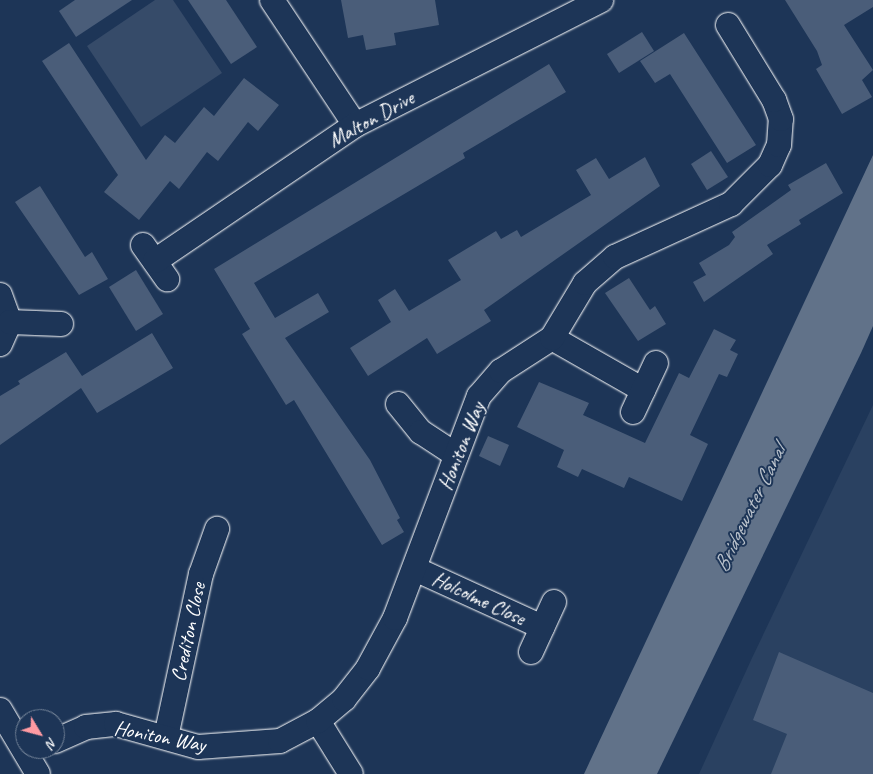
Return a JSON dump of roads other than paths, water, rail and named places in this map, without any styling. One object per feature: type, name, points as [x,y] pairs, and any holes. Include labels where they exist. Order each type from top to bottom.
[{"type":"street","points":[[272,0],[355,124]]},
{"type":"street","name":"Malton Drive","points":[[155,262],[355,124],[601,0]]},
{"type":"street","name":"Honiton Way","points":[[65,736],[86,727],[116,724],[198,747],[241,747],[280,741],[318,721],[344,699],[368,668],[415,568],[479,396],[501,371],[552,338],[585,283],[615,256],[731,204],[770,165],[778,145],[781,119],[774,100],[728,25]]},
{"type":"street","points":[[0,295],[10,322],[0,344]]},
{"type":"street","points":[[10,322],[61,324]]},
{"type":"street","points":[[552,338],[643,390]]},
{"type":"street","points":[[633,412],[656,363]]},
{"type":"street","points":[[398,404],[422,432],[456,455]]},
{"type":"street","name":"Crediton Close","points":[[166,737],[201,574],[217,529]]},
{"type":"street","name":"Holcolme Close","points":[[415,568],[542,627]]},
{"type":"street","points":[[532,652],[554,602]]},
{"type":"street","points":[[0,710],[15,729]]},
{"type":"street","points":[[318,721],[351,774]]},
{"type":"street","points":[[34,759],[38,774]]},
{"type":"water","name":"Bridgewater Canal","points":[[873,155],[873,326],[861,353],[657,774],[584,774]]}]
